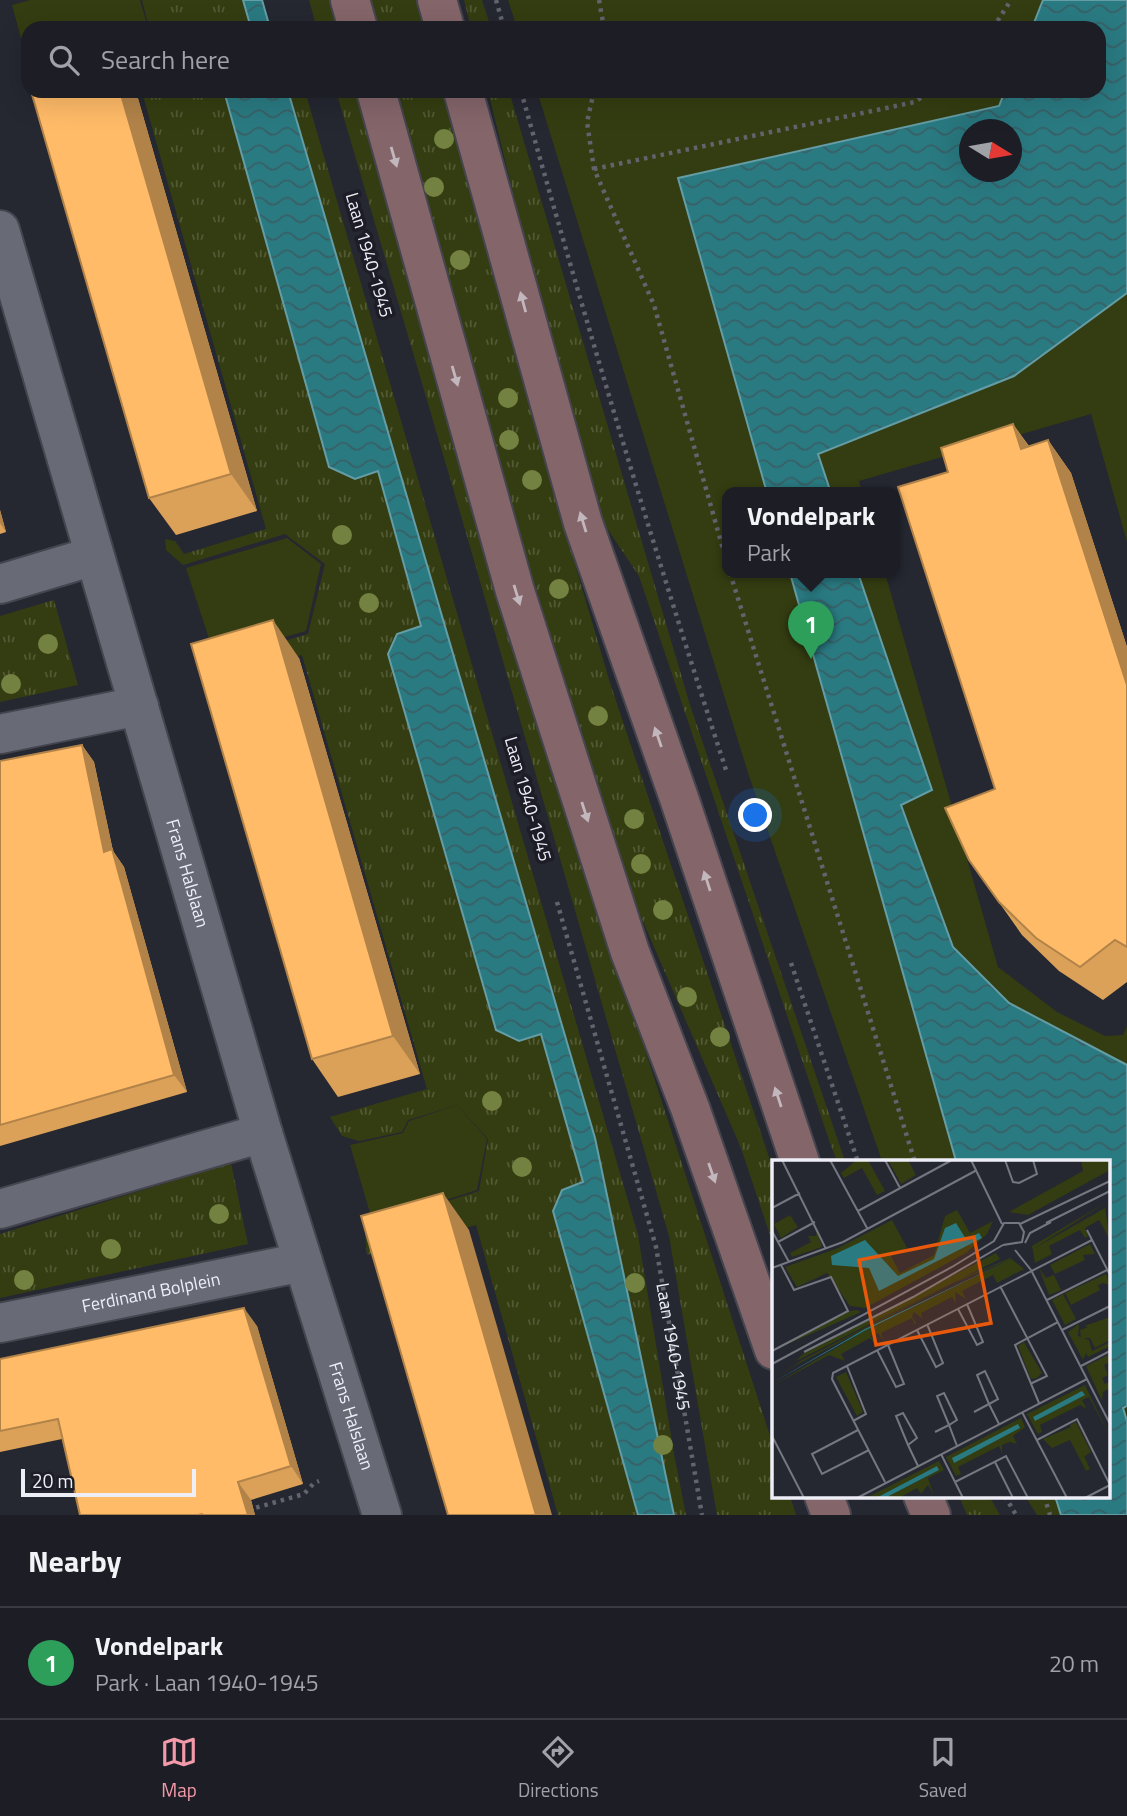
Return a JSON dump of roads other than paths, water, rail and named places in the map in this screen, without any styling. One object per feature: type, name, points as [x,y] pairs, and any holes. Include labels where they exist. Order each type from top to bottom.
[{"type":"main road","points":[[350,0],[356,21]]},
{"type":"main road","points":[[437,0],[443,21]]},
{"type":"main road","points":[[378,98],[515,591],[630,952],[690,1108],[772,1344]]},
{"type":"main road","points":[[465,98],[583,523],[685,814],[800,1160]]},
{"type":"main road","points":[[825,1498],[831,1515]]},
{"type":"main road","points":[[924,1498],[930,1515]]},
{"type":"street","name":"Frans Halslaan","points":[[0,230],[263,1133],[382,1515]]},
{"type":"street","points":[[0,584],[94,556]]},
{"type":"street","points":[[0,734],[139,706]]},
{"type":"street","points":[[0,1209],[263,1133]]},
{"type":"street","name":"Ferdinand Bolplein","points":[[0,1323],[303,1262]]},
{"type":"water","points":[[243,0],[262,0],[268,21],[249,21]]},
{"type":"water","points":[[1043,0],[1127,0],[1127,293],[1014,376],[818,454],[829,487],[765,487],[678,178],[999,106],[1002,98],[1106,98],[1106,21],[1035,21]]},
{"type":"water","points":[[226,98],[290,98],[595,1138],[674,1515],[638,1515],[553,1211],[562,1190],[583,1182],[541,1034],[519,1041],[496,1030],[388,654],[397,634],[421,626],[378,471],[355,479],[329,467]]},
{"type":"water","points":[[791,578],[860,578],[932,790],[901,805],[953,947],[1009,1003],[1127,1065],[1127,1406],[1123,1408],[1127,1421],[1127,1515],[1061,1515],[1056,1498],[1110,1498],[1110,1160],[956,1160]]},
{"type":"place","name":"Vondelpark","points":[[811,659]]}]
